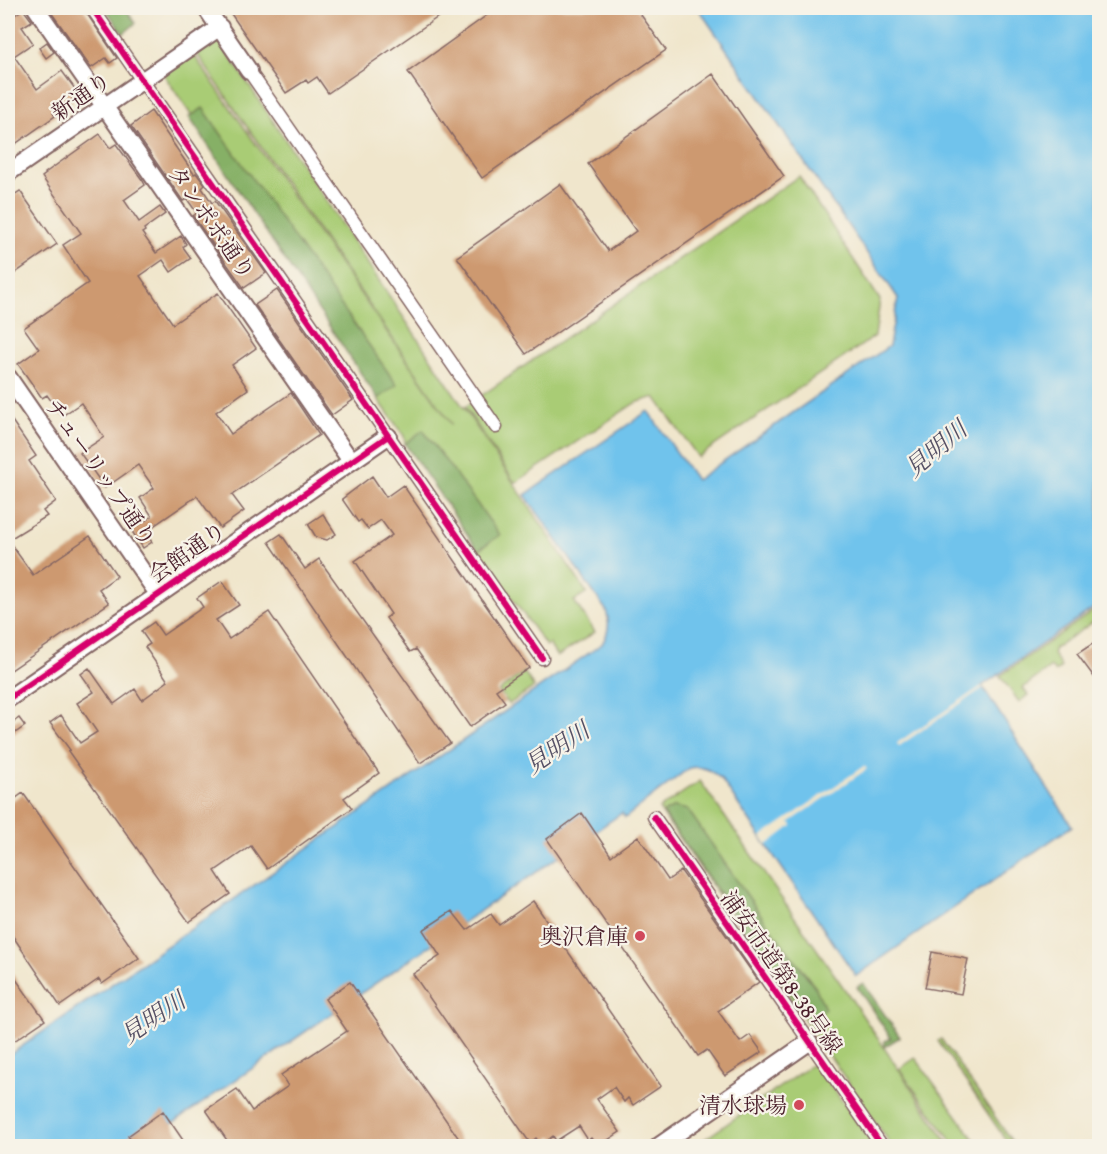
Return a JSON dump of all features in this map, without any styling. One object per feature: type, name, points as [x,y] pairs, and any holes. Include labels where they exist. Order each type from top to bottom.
[{"type":"street","name":"タンポポ通り","points":[[36,8],[351,461]]},
{"type":"street","points":[[92,8],[542,658]]},
{"type":"street","points":[[206,8],[496,427]]},
{"type":"street","name":"新通り","points":[[8,173],[220,27]]},
{"type":"street","name":"チューリップ通り","points":[[8,377],[158,594]]},
{"type":"street","name":"会館通り","points":[[8,699],[388,436]]},
{"type":"street","name":"浦安市道第8-38号線","points":[[654,817],[882,1146]]},
{"type":"street","points":[[659,1146],[809,1042]]},
{"type":"green space","points":[[105,8],[125,8],[136,23],[123,34]]},
{"type":"green space","points":[[219,40],[587,593],[574,601],[595,632],[557,657],[549,644],[546,646],[478,550],[483,547],[410,440],[405,444],[404,436],[378,399],[381,396],[164,75],[193,54],[452,425],[197,54]]},
{"type":"green space","points":[[203,108],[397,385],[378,399],[189,117]]},
{"type":"green space","points":[[799,176],[880,300],[875,336],[698,457],[655,397],[635,403],[515,483],[465,407]]},
{"type":"green space","points":[[423,430],[500,535],[478,550],[405,444]]},
{"type":"green space","points":[[1099,607],[1099,618],[1055,648],[1053,654],[1061,667],[1055,672],[1051,667],[1023,688],[1028,695],[1019,702],[1000,676]]},
{"type":"green space","points":[[524,672],[534,687],[509,704],[499,691]]},
{"type":"green space","points":[[700,781],[950,1146],[892,1146],[659,809]]},
{"type":"green space","points":[[674,807],[688,810],[765,921],[816,988],[825,1009],[810,1022],[663,813]]},
{"type":"green space","points":[[863,983],[900,1037],[884,1047],[885,1041],[891,1038],[857,987]]},
{"type":"green space","points":[[941,1039],[1015,1146],[1010,1146],[938,1041]]},
{"type":"green space","points":[[915,1058],[979,1146],[955,1146],[899,1069]]},
{"type":"green space","name":"清水球場","points":[[811,1065],[817,1066],[874,1146],[700,1146],[698,1144]]},
{"type":"water","name":"見明川","points":[[698,8],[1099,8],[1099,604],[982,686],[1072,826],[856,976],[721,779],[706,769],[689,768],[625,818],[622,813],[140,1146],[8,1146],[8,1056],[602,644],[608,627],[606,610],[525,495],[648,411],[696,480],[889,346],[898,298]]},
{"type":"pier","points":[[982,686],[983,688],[899,746],[897,743]]},
{"type":"pier","points":[[864,766],[867,769],[790,822],[792,826],[767,845],[761,837]]},
{"type":"building","points":[[8,8],[11,8],[15,15],[23,9],[32,21],[22,27],[33,43],[14,56],[37,89],[62,71],[78,93],[72,97],[73,100],[53,113],[55,116],[8,149]]},
{"type":"building","points":[[48,8],[83,8],[117,58],[110,63],[106,58],[91,68]]},
{"type":"building","points":[[234,8],[451,8],[328,93],[317,77],[308,83],[306,80],[286,93],[229,11]]},
{"type":"building","points":[[497,8],[636,8],[666,50],[482,178],[408,72]]},
{"type":"building","points":[[47,42],[54,52],[46,58],[39,48]]},
{"type":"building","points":[[713,74],[784,176],[526,354],[457,257],[560,184],[608,251],[636,231],[588,164]]},
{"type":"building","points":[[151,111],[194,174],[196,173],[205,185],[202,188],[212,203],[215,201],[266,273],[244,288],[193,216],[197,213],[187,199],[183,201],[131,126]]},
{"type":"building","points":[[100,134],[110,148],[116,144],[145,185],[124,200],[139,222],[160,207],[165,214],[144,229],[142,233],[156,253],[181,236],[186,244],[183,247],[191,258],[171,272],[163,260],[140,276],[173,324],[218,293],[256,348],[232,365],[248,389],[216,412],[231,434],[291,393],[319,435],[232,495],[244,511],[220,528],[197,496],[145,532],[152,542],[143,548],[131,530],[152,516],[140,498],[154,488],[138,465],[105,488],[80,453],[104,437],[81,403],[62,416],[47,395],[42,398],[18,364],[39,349],[24,328],[88,283],[63,245],[81,233],[42,177]]},
{"type":"building","points":[[20,191],[57,244],[8,278],[8,199]]},
{"type":"building","points":[[277,290],[353,400],[332,415],[255,305]]},
{"type":"building","points":[[8,415],[36,456],[29,461],[56,501],[43,511],[47,516],[8,540]]},
{"type":"building","points":[[372,476],[386,497],[403,485],[529,668],[496,690],[505,702],[470,727],[416,649],[410,652],[386,618],[391,614],[355,561],[392,535],[381,520],[368,529],[361,520],[358,522],[342,499]]},
{"type":"building","points":[[323,514],[336,534],[327,540],[316,537],[308,524]]},
{"type":"building","points":[[281,534],[305,569],[319,559],[450,743],[420,763],[269,542]]},
{"type":"building","points":[[90,536],[117,576],[99,589],[109,603],[8,672],[8,540],[33,575]]},
{"type":"building","points":[[222,581],[239,605],[216,620],[229,639],[269,612],[379,773],[344,798],[352,808],[267,869],[251,846],[215,871],[230,894],[189,922],[50,723],[61,715],[80,743],[97,732],[77,703],[94,692],[81,674],[89,668],[114,704],[135,689],[142,700],[168,681],[145,647],[150,644],[141,631],[154,622],[163,635],[203,607],[197,598]]},
{"type":"building","points":[[1100,639],[1100,685],[1077,654]]},
{"type":"building","points":[[19,718],[25,726],[8,738],[8,726]]},
{"type":"building","points":[[23,793],[139,958],[102,984],[99,979],[60,1006],[8,929],[8,804]]},
{"type":"building","points":[[582,813],[611,856],[638,836],[668,880],[681,871],[759,982],[718,1011],[740,1042],[750,1035],[762,1052],[725,1076],[707,1050],[698,1056],[547,839]]},
{"type":"building","points":[[533,901],[661,1086],[633,1105],[628,1098],[624,1102],[614,1087],[597,1099],[620,1132],[608,1140],[612,1146],[597,1146],[591,1138],[588,1140],[579,1126],[556,1141],[553,1136],[541,1145],[536,1138],[530,1143],[413,974],[440,956],[423,930],[452,911],[467,930],[491,914],[499,925]]},
{"type":"building","points":[[932,952],[968,959],[961,994],[925,988]]},
{"type":"building","points":[[8,968],[45,1020],[14,1041],[8,1032]]},
{"type":"building","points":[[350,982],[464,1146],[231,1146],[206,1110],[237,1089],[252,1111],[288,1086],[281,1075],[347,1031],[325,999]]},
{"type":"building","points":[[163,1111],[187,1146],[135,1146],[128,1136]]},
{"type":"cycle path","points":[[92,8],[542,658]]},
{"type":"cycle path","points":[[8,699],[388,436]]},
{"type":"cycle path","points":[[654,817],[882,1146]]},
{"type":"place","name":"奥沢倉庫","points":[[640,936]]},
{"type":"place","name":"清水球場","points":[[799,1105]]}]
